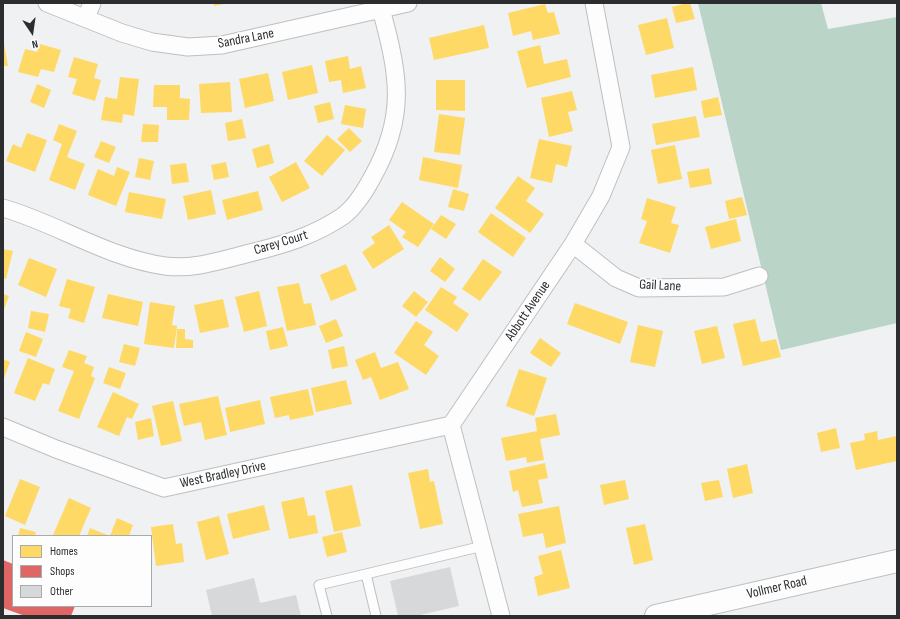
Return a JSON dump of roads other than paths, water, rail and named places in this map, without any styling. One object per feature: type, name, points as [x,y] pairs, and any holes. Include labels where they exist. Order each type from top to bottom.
[{"type":"main road","name":"Vollmer Road","points":[[656,616],[897,561]]},
{"type":"street","name":"Sandra Lane","points":[[47,3],[89,10],[122,33],[152,42],[188,47],[222,45],[408,3]]},
{"type":"street","name":"Abbott Avenue","points":[[451,424],[573,244],[601,196],[621,147],[594,3]]},
{"type":"street","name":"Carey Court","points":[[3,208],[139,261],[166,266],[180,267],[208,264],[291,243],[317,232],[344,215],[364,192],[378,167],[393,132],[397,108],[396,78],[391,45],[381,9]]},
{"type":"street","name":"Gail Lane","points":[[573,244],[616,278],[639,288],[724,287],[759,276]]},
{"type":"street","name":"West Bradley Drive","points":[[3,427],[56,449],[164,488],[451,424]]},
{"type":"street","points":[[451,424],[501,616]]},
{"type":"lane","points":[[327,616],[320,586],[483,546]]},
{"type":"lane","points":[[366,574],[376,616]]}]
